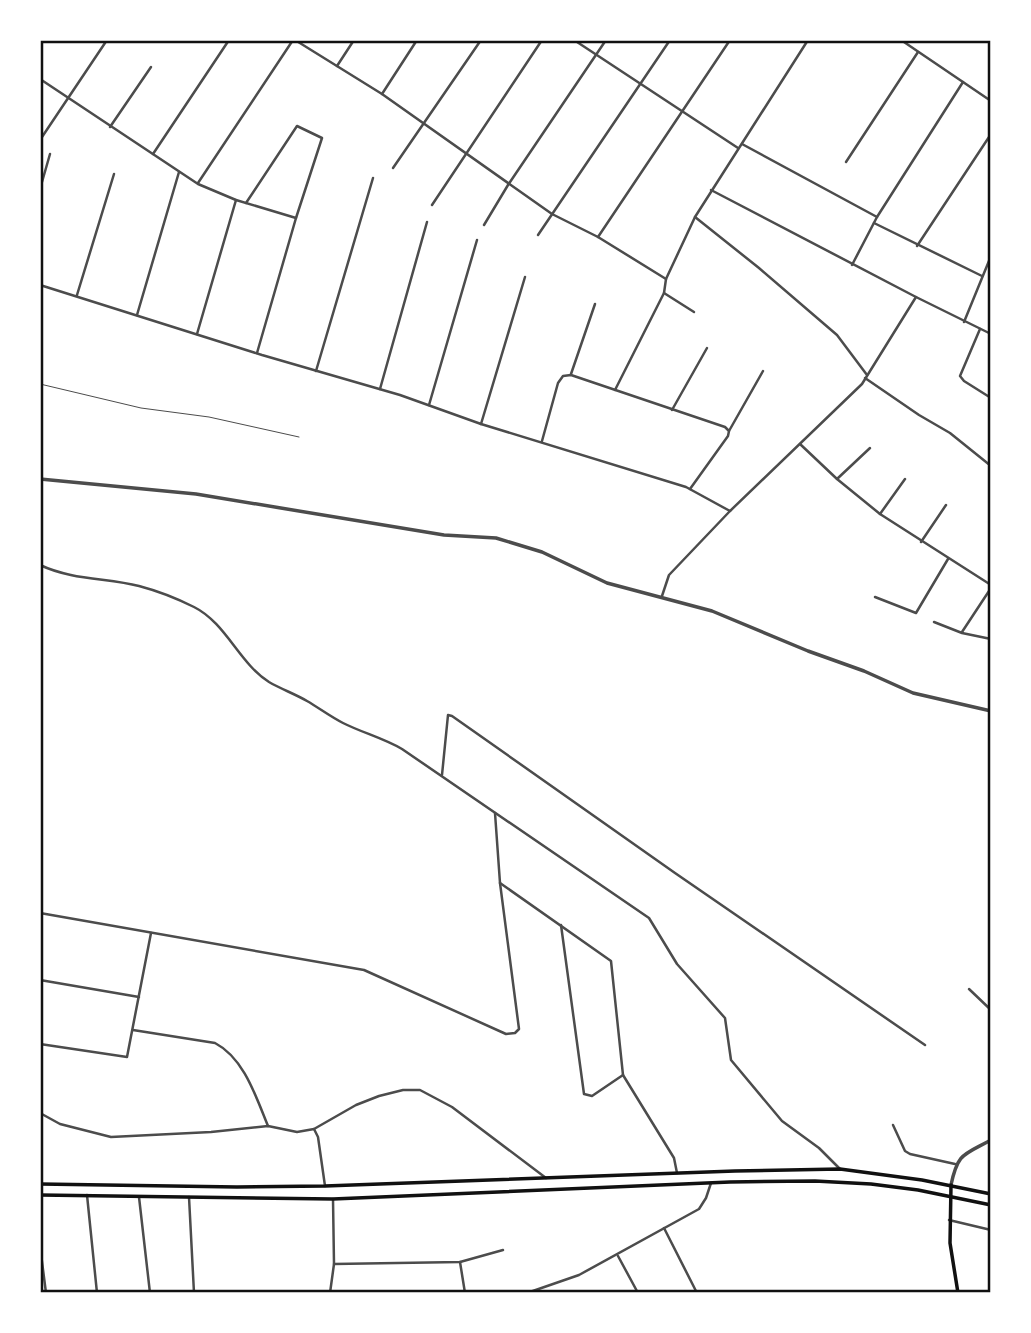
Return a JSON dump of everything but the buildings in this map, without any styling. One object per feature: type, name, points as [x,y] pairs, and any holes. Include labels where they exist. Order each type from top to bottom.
[{"type":"main road","points":[[40,1184],[237,1187],[840,1169],[951,1185],[991,1194]]},
{"type":"main road","points":[[625,1176],[625,1187]]},
{"type":"main road","points":[[40,1195],[332,1199],[680,1184],[835,1182],[871,1184],[991,1205]]},
{"type":"main road","points":[[951,1185],[950,1243],[958,1293]]},
{"type":"street","points":[[42,137],[107,40]]},
{"type":"street","points":[[153,154],[229,40]]},
{"type":"street","points":[[198,184],[294,40],[382,94],[552,214],[598,237],[666,279]]},
{"type":"street","points":[[338,65],[354,40]]},
{"type":"street","points":[[382,94],[417,40]]},
{"type":"street","points":[[393,169],[481,40]]},
{"type":"street","points":[[432,205],[541,40]]},
{"type":"street","points":[[574,40],[738,148]]},
{"type":"street","points":[[484,225],[606,40]]},
{"type":"street","points":[[538,235],[670,40]]},
{"type":"street","points":[[598,237],[730,40]]},
{"type":"street","points":[[615,390],[664,293],[666,279],[695,217],[808,40]]},
{"type":"street","points":[[901,40],[991,101]]},
{"type":"street","points":[[846,162],[918,52]]},
{"type":"street","points":[[110,127],[151,66]]},
{"type":"street","points":[[40,79],[198,184],[236,200],[296,218]]},
{"type":"street","points":[[852,264],[877,217],[963,82]]},
{"type":"street","points":[[246,203],[297,126],[322,138],[257,353]]},
{"type":"street","points":[[917,246],[991,134]]},
{"type":"street","points":[[741,143],[877,217]]},
{"type":"street","points":[[40,189],[50,155]]},
{"type":"street","points":[[137,315],[179,172]]},
{"type":"street","points":[[77,296],[114,174]]},
{"type":"street","points":[[316,371],[373,178]]},
{"type":"street","points":[[710,190],[916,298],[991,334]]},
{"type":"street","points":[[197,335],[236,200]]},
{"type":"street","points":[[695,217],[837,335],[866,377],[919,415],[950,433],[991,466]]},
{"type":"street","points":[[380,389],[427,222]]},
{"type":"street","points":[[874,223],[982,276]]},
{"type":"street","points":[[429,406],[477,240]]},
{"type":"street","points":[[964,322],[991,256]]},
{"type":"street","points":[[481,424],[525,276]]},
{"type":"street","points":[[40,285],[380,389],[481,424],[690,489],[730,511]]},
{"type":"street","points":[[664,293],[694,312]]},
{"type":"street","points":[[662,596],[669,575],[866,377],[916,298]]},
{"type":"street","points":[[571,375],[595,304]]},
{"type":"street","points":[[980,329],[960,376],[991,398]]},
{"type":"street","points":[[672,410],[708,348]]},
{"type":"street","points":[[690,489],[729,431],[763,371]]},
{"type":"street","points":[[542,441],[558,383],[563,376],[571,375],[725,427],[729,431]]},
{"type":"street","points":[[800,444],[880,514],[991,586],[962,633]]},
{"type":"street","points":[[837,479],[870,449]]},
{"type":"street","points":[[40,480],[196,494],[444,535],[496,538],[542,552],[607,583],[712,611],[913,693],[991,711]]},
{"type":"street","points":[[880,514],[905,480]]},
{"type":"street","points":[[921,542],[946,505]]},
{"type":"street","points":[[875,597],[916,613],[948,559]]},
{"type":"street","points":[[40,565],[54,572],[85,579],[137,586],[172,596],[198,608],[214,622],[253,669],[268,681],[344,723],[384,738],[649,918],[677,964],[725,1018],[731,1060],[782,1121],[819,1148],[840,1169]]},
{"type":"street","points":[[934,622],[962,633],[991,639]]},
{"type":"street","points":[[442,775],[448,715],[925,1045]]},
{"type":"street","points":[[40,913],[364,970],[511,1034],[519,1029],[499,883],[495,813]]},
{"type":"street","points":[[499,883],[611,961],[622,1075],[674,1158],[677,1173]]},
{"type":"street","points":[[561,924],[584,1094],[592,1097],[622,1075]]},
{"type":"street","points":[[40,1044],[127,1058],[151,933]]},
{"type":"street","points":[[40,980],[139,997]]},
{"type":"street","points":[[969,989],[991,1010]]},
{"type":"street","points":[[133,1030],[215,1042],[224,1047],[252,1087],[268,1126]]},
{"type":"street","points":[[40,1113],[60,1124],[111,1138],[268,1126],[297,1132],[314,1129],[356,1105],[379,1096],[403,1090],[420,1090],[452,1107],[546,1178]]},
{"type":"street","points":[[893,1125],[905,1151],[955,1164]]},
{"type":"street","points":[[314,1129],[318,1137],[325,1185]]},
{"type":"street","points":[[951,1185],[955,1164],[973,1148],[991,1140]]},
{"type":"street","points":[[527,1293],[579,1275],[699,1209],[711,1183]]},
{"type":"street","points":[[87,1195],[97,1293]]},
{"type":"street","points":[[139,1197],[150,1293]]},
{"type":"street","points":[[189,1197],[194,1293]]},
{"type":"street","points":[[330,1293],[334,1264],[332,1199]]},
{"type":"street","points":[[949,1220],[991,1230]]},
{"type":"street","points":[[664,1228],[697,1293]]},
{"type":"street","points":[[40,1246],[46,1293]]},
{"type":"street","points":[[334,1264],[460,1262],[503,1250]]},
{"type":"street","points":[[618,1255],[638,1293]]},
{"type":"street","points":[[460,1262],[465,1293]]},
{"type":"lane","points":[[40,384],[141,408],[209,417],[299,437]]}]
